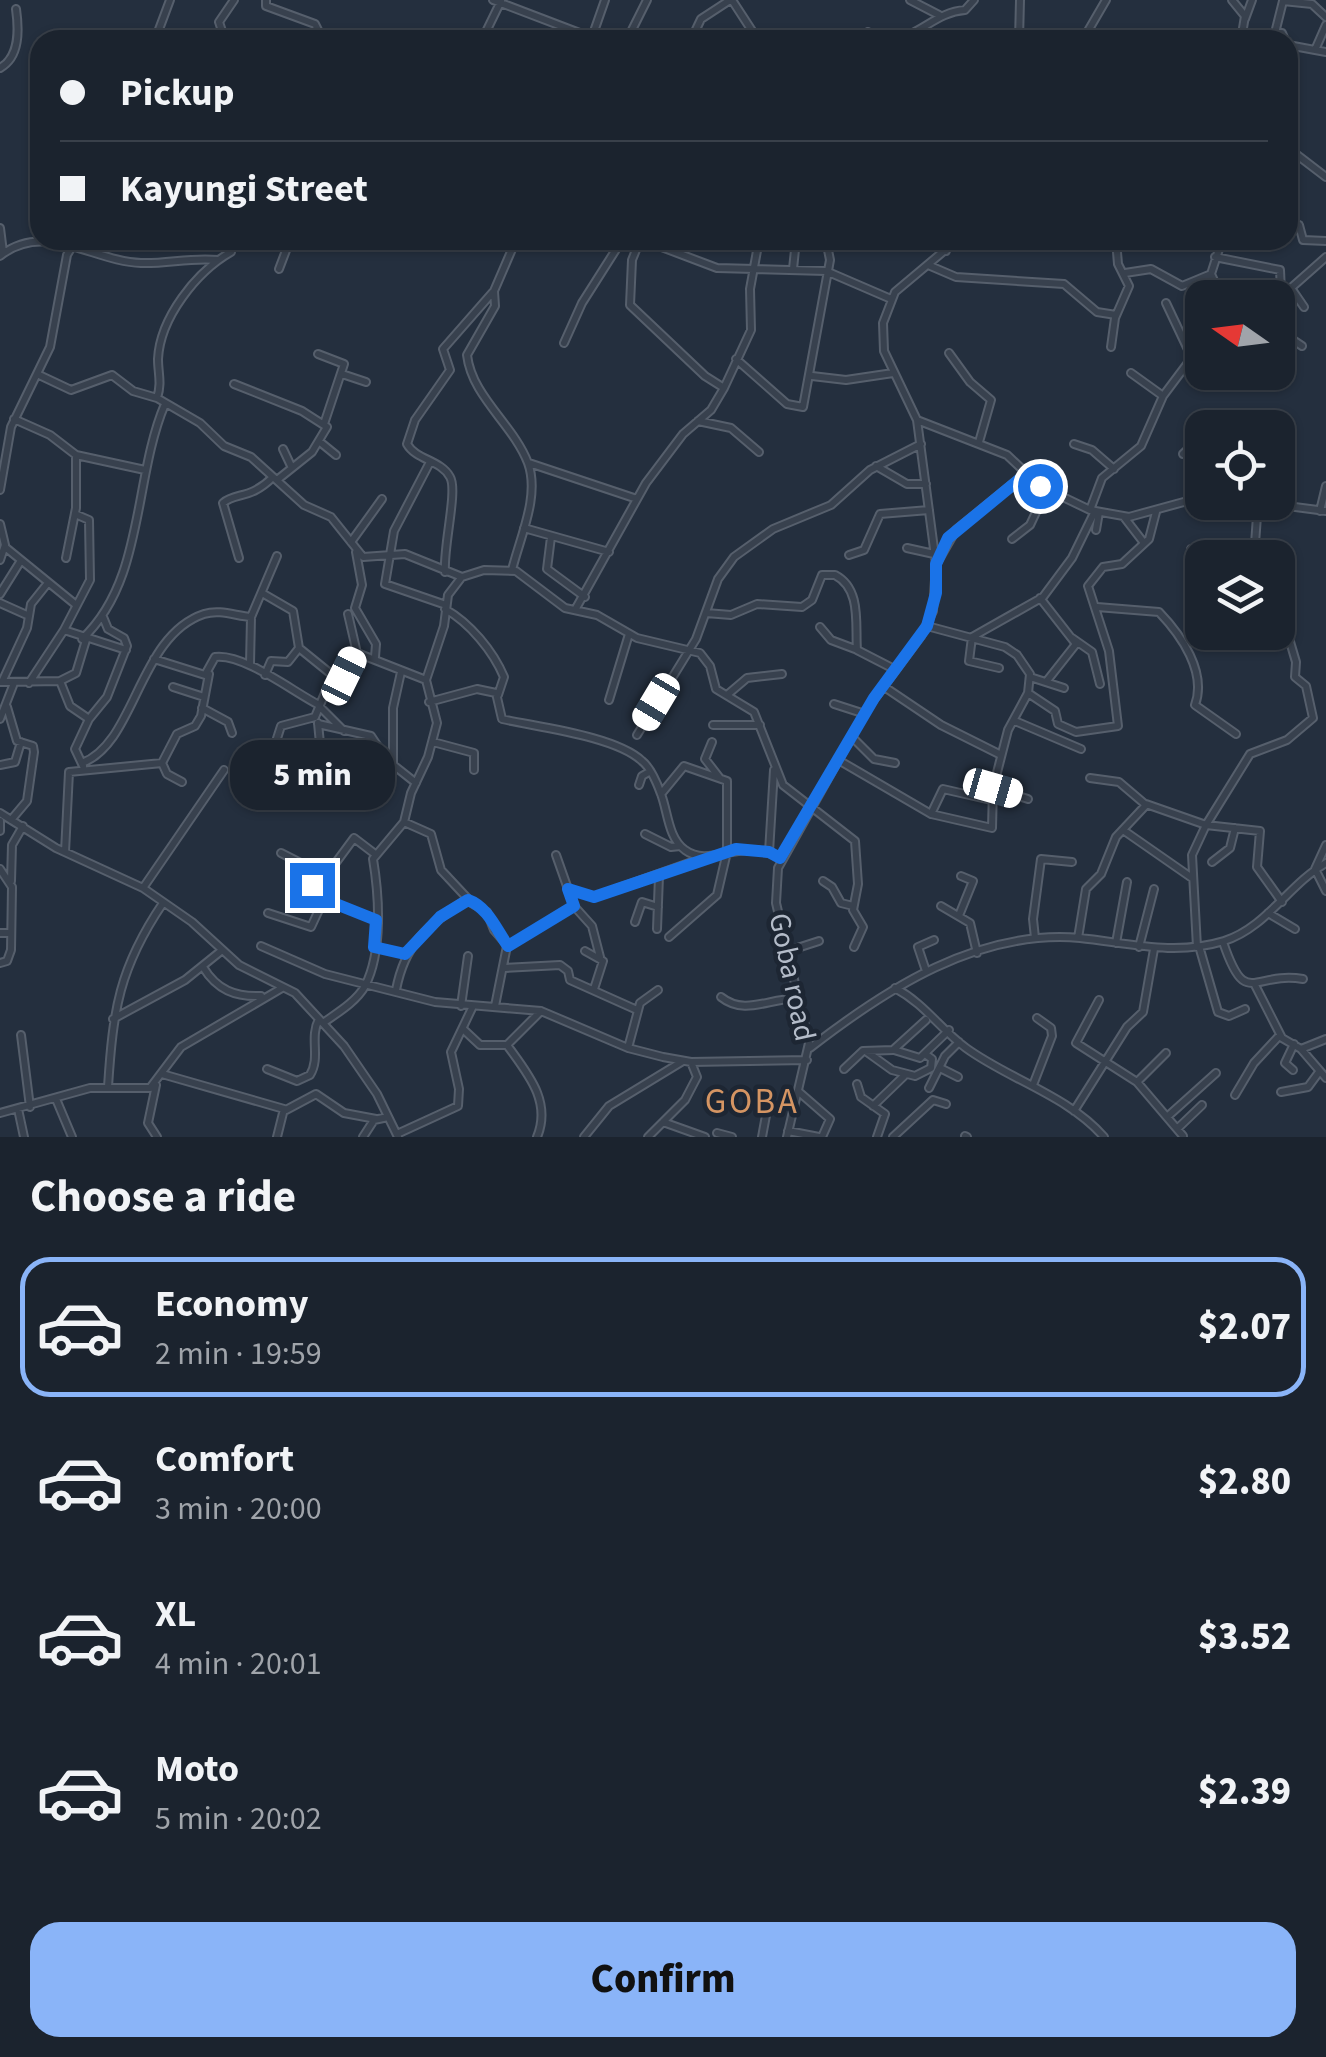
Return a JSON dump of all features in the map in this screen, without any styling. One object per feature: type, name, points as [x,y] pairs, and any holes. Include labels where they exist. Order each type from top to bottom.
[{"type":"street","points":[[159,30],[170,0]]},
{"type":"street","points":[[221,30],[219,22],[234,0]]},
{"type":"street","points":[[266,0],[266,6],[274,13],[315,24],[318,30]]},
{"type":"street","points":[[492,0],[569,29]]},
{"type":"street","points":[[597,30],[605,0]]},
{"type":"street","points":[[632,30],[647,0]]},
{"type":"street","points":[[712,0],[720,7]]},
{"type":"street","points":[[696,30],[702,19],[731,0],[751,30]]},
{"type":"street","points":[[910,0],[939,16]]},
{"type":"street","points":[[919,30],[939,16],[965,10],[974,0]]},
{"type":"street","points":[[1019,30],[1020,0]]},
{"type":"street","points":[[1089,30],[1106,0]]},
{"type":"street","points":[[1232,0],[1245,20]]},
{"type":"street","points":[[1243,30],[1252,0]]},
{"type":"street","points":[[487,30],[501,2]]},
{"type":"street","points":[[1277,30],[1283,2],[1312,4],[1326,17]]},
{"type":"street","points":[[0,68],[11,60],[16,45],[16,9]]},
{"type":"street","points":[[1315,50],[1326,25]]},
{"type":"street","points":[[1298,45],[1326,52]]},
{"type":"street","points":[[1298,157],[1326,177]]},
{"type":"street","points":[[1298,225],[1303,240],[1326,242]]},
{"type":"street","points":[[0,228],[2,254],[30,245]]},
{"type":"street","points":[[0,490],[14,419],[50,346],[72,250]]},
{"type":"street","points":[[100,250],[142,263],[218,260]]},
{"type":"street","points":[[279,269],[286,250]]},
{"type":"street","points":[[445,572],[446,523],[454,492],[450,477],[408,449],[408,439],[450,370],[444,349],[494,291],[512,250]]},
{"type":"street","points":[[564,343],[582,303],[616,250]]},
{"type":"street","points":[[637,250],[632,260],[630,305],[705,376],[724,388]]},
{"type":"street","points":[[669,250],[717,268],[826,271],[891,299],[946,251]]},
{"type":"street","points":[[575,610],[636,499],[697,420],[712,410],[724,388],[751,330],[758,250]]},
{"type":"street","points":[[793,268],[795,250]]},
{"type":"street","points":[[736,359],[797,409],[804,404],[812,376],[826,250]]},
{"type":"street","points":[[1110,346],[1116,316],[1127,293],[1117,250]]},
{"type":"street","points":[[1214,280],[1211,274],[1218,250]]},
{"type":"street","points":[[157,398],[161,340],[169,319],[218,260],[231,252]]},
{"type":"street","points":[[1215,257],[1280,270],[1280,280]]},
{"type":"street","points":[[1295,285],[1326,258]]},
{"type":"street","points":[[928,264],[956,277],[1064,284],[1097,312],[1116,316]]},
{"type":"street","points":[[1125,273],[1151,269],[1182,286],[1211,274]]},
{"type":"street","points":[[494,291],[495,306],[467,360],[528,463],[530,504],[512,570]]},
{"type":"street","points":[[1295,294],[1304,307]]},
{"type":"street","name":"Goba road","points":[[788,1134],[809,1049],[776,903],[780,858],[882,686],[927,626],[936,593],[935,554],[917,420],[893,373],[882,336],[891,299]]},
{"type":"street","points":[[1166,302],[1185,343]]},
{"type":"street","points":[[1295,341],[1302,346]]},
{"type":"street","points":[[948,352],[970,382],[991,400],[980,442]]},
{"type":"street","points":[[318,354],[344,362],[324,424]]},
{"type":"street","points":[[999,668],[969,661],[972,638],[1020,606],[1040,598],[1072,558],[1094,511],[1102,478],[1141,446],[1164,396],[1185,368]]},
{"type":"street","points":[[812,376],[846,380],[893,373]]},
{"type":"street","points":[[1131,373],[1164,396]]},
{"type":"street","points":[[37,374],[71,390],[112,375],[134,391],[157,398],[206,427],[224,446],[251,457],[304,505],[332,517],[356,551],[362,585],[355,608],[376,644],[375,658]]},
{"type":"street","points":[[342,374],[366,382]]},
{"type":"street","points":[[234,384],[328,428],[320,442],[292,468],[250,496],[229,498],[223,503],[239,558]]},
{"type":"street","points":[[47,584],[32,604],[1,682],[60,681],[76,673],[84,639],[120,586],[145,470],[165,404]]},
{"type":"street","points":[[712,410],[713,422]]},
{"type":"street","points":[[14,419],[50,434],[76,455],[145,470]]},
{"type":"street","points":[[697,420],[731,428],[758,452]]},
{"type":"street","points":[[917,420],[1006,454],[1046,491],[1094,511],[1124,517],[1185,503]]},
{"type":"street","points":[[320,442],[336,455]]},
{"type":"street","points":[[636,734],[689,649],[718,579],[746,546],[786,522],[830,504],[876,466],[921,444]]},
{"type":"street","points":[[1074,444],[1092,450],[1114,468]]},
{"type":"street","points":[[283,449],[292,468]]},
{"type":"street","points":[[66,558],[75,514],[76,455]]},
{"type":"street","points":[[430,462],[397,523],[388,555],[386,586],[445,607],[464,621],[504,677],[498,695],[502,719],[628,752],[650,772],[680,846]]},
{"type":"street","points":[[528,463],[636,499]]},
{"type":"street","points":[[876,466],[907,484],[926,484]]},
{"type":"street","points":[[936,564],[956,530],[1026,474]]},
{"type":"street","points":[[1295,508],[1323,511],[1326,486]]},
{"type":"street","points":[[1012,539],[1027,528],[1046,491]]},
{"type":"street","points":[[351,542],[382,499]]},
{"type":"street","points":[[849,555],[862,552],[880,514],[929,510]]},
{"type":"street","points":[[1094,511],[1096,530]]},
{"type":"street","points":[[1028,693],[1054,711],[1058,724],[1068,730],[1118,726],[1109,650],[1089,581],[1106,565],[1122,564],[1144,543],[1154,531],[1156,512]]},
{"type":"street","points":[[29,682],[64,630],[90,580],[88,517],[75,514]]},
{"type":"street","points":[[1124,517],[1144,543]]},
{"type":"street","points":[[0,524],[5,546],[20,562],[75,604]]},
{"type":"street","points":[[524,528],[609,552]]},
{"type":"street","points":[[550,537],[547,569],[585,597]]},
{"type":"street","points":[[1,557],[5,546]]},
{"type":"street","points":[[907,548],[920,554],[935,554]]},
{"type":"street","points":[[356,551],[369,558],[413,556],[462,578],[484,570],[512,570],[575,610],[596,616],[629,634],[689,649],[706,660],[713,685],[749,707],[783,785],[856,841],[858,884],[853,906],[863,926],[854,947]]},
{"type":"street","points":[[250,664],[251,618],[277,556]]},
{"type":"street","points":[[0,594],[20,562]]},
{"type":"street","points":[[706,613],[731,615],[756,604],[802,606],[812,600],[822,575],[834,575],[850,590],[858,622],[857,650]]},
{"type":"street","points":[[267,1069],[297,1081],[310,1075],[316,1058],[312,1033],[366,984],[376,920],[375,854],[404,822],[433,742],[436,716],[426,680],[445,607],[462,578]]},
{"type":"street","points":[[262,593],[295,613],[298,648],[288,662],[272,661],[264,675]]},
{"type":"street","points":[[1040,598],[1072,638],[1087,645],[1094,656],[1100,684]]},
{"type":"street","points":[[0,602],[29,616]]},
{"type":"street","points":[[1096,607],[1159,612],[1189,653],[1199,695],[1196,705],[1236,734]]},
{"type":"street","points":[[322,764],[319,705],[336,678],[344,676],[357,653],[348,614]]},
{"type":"street","points":[[64,852],[66,778],[69,772],[99,754],[113,736],[165,642],[200,616],[251,618]]},
{"type":"street","points":[[83,765],[74,750],[88,719],[107,697],[110,679],[126,650],[124,638],[108,629],[102,617]]},
{"type":"street","points":[[840,761],[931,814],[992,828],[991,800],[1001,756],[1028,693],[1030,678],[1012,651],[927,626]]},
{"type":"street","points":[[820,627],[831,640],[896,670]]},
{"type":"street","points":[[64,630],[126,650]]},
{"type":"street","points":[[609,700],[629,634]]},
{"type":"street","points":[[1046,682],[1074,648],[1072,638]]},
{"type":"street","points":[[298,648],[336,678]]},
{"type":"street","points":[[1245,1009],[1230,1016],[1218,1012],[1198,947],[1192,855],[1250,754],[1288,740],[1314,718],[1306,686],[1294,677],[1292,650]]},
{"type":"street","points":[[357,653],[426,680]]},
{"type":"street","points":[[162,764],[177,734],[195,726],[217,655],[250,664],[319,705],[345,732]]},
{"type":"street","points":[[154,659],[208,674]]},
{"type":"street","points":[[393,765],[393,708],[401,672]]},
{"type":"street","points":[[727,695],[748,678],[782,674]]},
{"type":"street","points":[[1030,678],[1064,688]]},
{"type":"street","points":[[60,681],[70,706],[88,719]]},
{"type":"street","points":[[0,719],[14,682]]},
{"type":"street","points":[[882,686],[1001,756]]},
{"type":"street","points":[[173,687],[204,697]]},
{"type":"street","points":[[429,702],[477,689],[498,695]]},
{"type":"street","points":[[834,704],[865,714]]},
{"type":"street","points":[[0,764],[15,762],[20,742],[7,707]]},
{"type":"street","points":[[202,708],[228,722],[232,733]]},
{"type":"street","points":[[260,792],[282,726],[317,720],[345,732],[371,736],[393,765],[416,783]]},
{"type":"street","points":[[1015,721],[1081,749]]},
{"type":"street","points":[[713,725],[760,725]]},
{"type":"street","points":[[853,738],[874,758],[895,764]]},
{"type":"street","points":[[3,816],[26,806],[33,746],[20,742]]},
{"type":"street","points":[[433,742],[474,753],[474,770]]},
{"type":"street","points":[[712,742],[705,759],[719,778]]},
{"type":"street","points":[[83,765],[162,764]]},
{"type":"street","points":[[162,764],[167,774],[182,782]]},
{"type":"street","points":[[661,794],[684,766],[728,783],[727,850],[717,895],[669,937]]},
{"type":"street","points":[[769,852],[775,769]]},
{"type":"street","points":[[143,888],[224,770]]},
{"type":"street","points":[[639,785],[642,776],[650,772]]},
{"type":"street","points":[[1090,778],[1119,782],[1146,804],[1206,825],[1260,831],[1257,867],[1282,902]]},
{"type":"street","points":[[931,814],[943,788],[991,800]]},
{"type":"street","points":[[993,788],[1028,800]]},
{"type":"street","points":[[1078,938],[1083,894],[1101,874],[1123,830],[1146,804]]},
{"type":"street","points":[[3,816],[64,852],[143,888],[239,966],[288,988],[362,1072],[397,1136],[459,1104],[451,1052],[473,1006]]},
{"type":"street","points":[[0,832],[3,816]]},
{"type":"street","points":[[404,822],[432,834],[441,870],[469,900],[487,912],[507,946],[504,968],[496,984],[495,1006]]},
{"type":"street","points":[[0,962],[9,957],[12,845],[23,826]]},
{"type":"street","points":[[1212,862],[1230,848],[1235,828]]},
{"type":"street","points":[[1123,830],[1193,878]]},
{"type":"street","points":[[645,834],[704,858]]},
{"type":"street","points":[[282,854],[327,876],[354,838],[375,854]]},
{"type":"street","points":[[1315,869],[1326,845]]},
{"type":"street","points":[[568,889],[592,898],[727,850],[769,852],[780,858]]},
{"type":"street","points":[[556,855],[574,906],[592,926],[602,965],[594,989]]},
{"type":"street","points":[[1035,938],[1032,919],[1041,858],[1072,862]]},
{"type":"street","points":[[809,1049],[894,987],[977,952],[1035,938],[1078,938],[1154,949],[1223,942],[1248,930],[1326,863]]},
{"type":"street","points":[[1315,869],[1326,891]]},
{"type":"street","points":[[0,870],[12,884]]},
{"type":"street","points":[[317,874],[311,892],[376,920]]},
{"type":"street","points":[[657,929],[659,876]]},
{"type":"street","points":[[961,876],[973,880],[961,903],[961,914]]},
{"type":"street","points":[[822,881],[832,887],[841,903],[853,906]]},
{"type":"street","points":[[1116,944],[1127,882]]},
{"type":"street","points":[[1139,947],[1154,889]]},
{"type":"street","points":[[268,913],[308,928],[324,900]]},
{"type":"street","points":[[396,990],[405,954],[440,917],[469,900]]},
{"type":"street","points":[[634,922],[642,902],[658,907]]},
{"type":"street","points":[[108,1087],[112,1020],[128,959],[163,903]]},
{"type":"street","points":[[507,946],[574,906]]},
{"type":"street","points":[[941,906],[961,914],[972,926],[977,952]]},
{"type":"street","points":[[1267,913],[1296,929]]},
{"type":"street","points":[[0,933],[10,933]]},
{"type":"street","points":[[926,971],[918,947],[934,940]]},
{"type":"street","points":[[788,952],[819,941]]},
{"type":"street","points":[[1223,942],[1236,974],[1256,986],[1280,1035],[1298,1046],[1323,1075],[1308,1087],[1282,1092]]},
{"type":"street","points":[[261,946],[324,974],[461,1006],[542,1011],[628,1048],[687,1061],[807,1060]]},
{"type":"street","points":[[374,947],[405,954]]},
{"type":"street","points":[[1074,1111],[1104,1062],[1143,1012],[1154,949]]},
{"type":"street","points":[[112,1020],[204,967],[221,951]]},
{"type":"street","points":[[585,952],[600,956]]},
{"type":"street","points":[[461,1006],[468,956]]},
{"type":"street","points":[[504,968],[560,964],[570,980],[637,1010]]},
{"type":"street","points":[[204,967],[216,984],[234,994],[262,996]]},
{"type":"street","points":[[1256,986],[1276,976],[1303,979]]},
{"type":"street","points":[[894,987],[932,1011],[960,1042],[1074,1111],[1101,1136]]},
{"type":"street","points":[[157,1137],[148,1122],[156,1084],[180,1047],[262,996],[288,988]]},
{"type":"street","points":[[628,1048],[637,1010],[658,990]]},
{"type":"street","points":[[721,997],[752,1007],[782,998],[800,999]]},
{"type":"street","points":[[1099,1000],[1075,1041],[1137,1082],[1180,1132],[1202,1105]]},
{"type":"street","points":[[464,1030],[480,1045],[507,1045],[542,1011]]},
{"type":"street","points":[[1033,1085],[1052,1036],[1051,1028],[1038,1018]]},
{"type":"street","points":[[893,1050],[926,1020]]},
{"type":"street","points":[[844,1069],[866,1051],[893,1050],[915,1058],[949,1030]]},
{"type":"street","points":[[21,1034],[30,1107]]},
{"type":"street","points":[[1235,1094],[1254,1062],[1280,1035]]},
{"type":"street","points":[[1293,1070],[1285,1063],[1298,1046],[1326,1039]]},
{"type":"street","points":[[928,1088],[945,1056],[960,1042]]},
{"type":"street","points":[[507,1045],[526,1066],[542,1108],[537,1137]]},
{"type":"street","points":[[866,1051],[905,1076]]},
{"type":"street","points":[[927,1051],[945,1056]]},
{"type":"street","points":[[873,1106],[894,1081],[931,1068],[932,1058],[927,1051]]},
{"type":"street","points":[[1137,1082],[1166,1052]]},
{"type":"street","points":[[648,1137],[696,1080],[687,1061]]},
{"type":"street","points":[[584,1137],[610,1106],[687,1061]]},
{"type":"street","points":[[940,1068],[958,1077]]},
{"type":"street","points":[[1167,1117],[1216,1073]]},
{"type":"street","points":[[162,1074],[286,1110]]},
{"type":"street","points":[[0,1113],[108,1087],[145,1090],[156,1084]]},
{"type":"street","points":[[857,1084],[861,1097],[885,1116],[877,1137]]},
{"type":"street","points":[[788,1134],[821,1137],[830,1118],[799,1092]]},
{"type":"street","points":[[277,1137],[286,1110],[316,1094],[344,1114],[388,1118]]},
{"type":"street","points":[[56,1099],[72,1137]]},
{"type":"street","points":[[893,1137],[934,1100],[946,1104]]},
{"type":"street","points":[[18,1109],[24,1137]]},
{"type":"street","points":[[762,1137],[767,1110]]},
{"type":"street","points":[[362,1137],[376,1119]]},
{"type":"street","points":[[663,1122],[686,1134],[705,1137]]},
{"type":"street","points":[[716,1133],[732,1137]]},
{"type":"district","name":"GOBA","points":[[752,1102]]},
{"type":"route","points":[[312,885],[311,892],[316,896],[376,920],[374,947],[405,954],[440,917],[468,900],[487,912],[494,930],[508,946],[534,934],[574,906],[568,889],[594,897],[728,850],[769,852],[780,858],[822,794],[874,698],[927,626],[936,593],[936,564],[948,538],[1026,474],[1040,486]]}]
